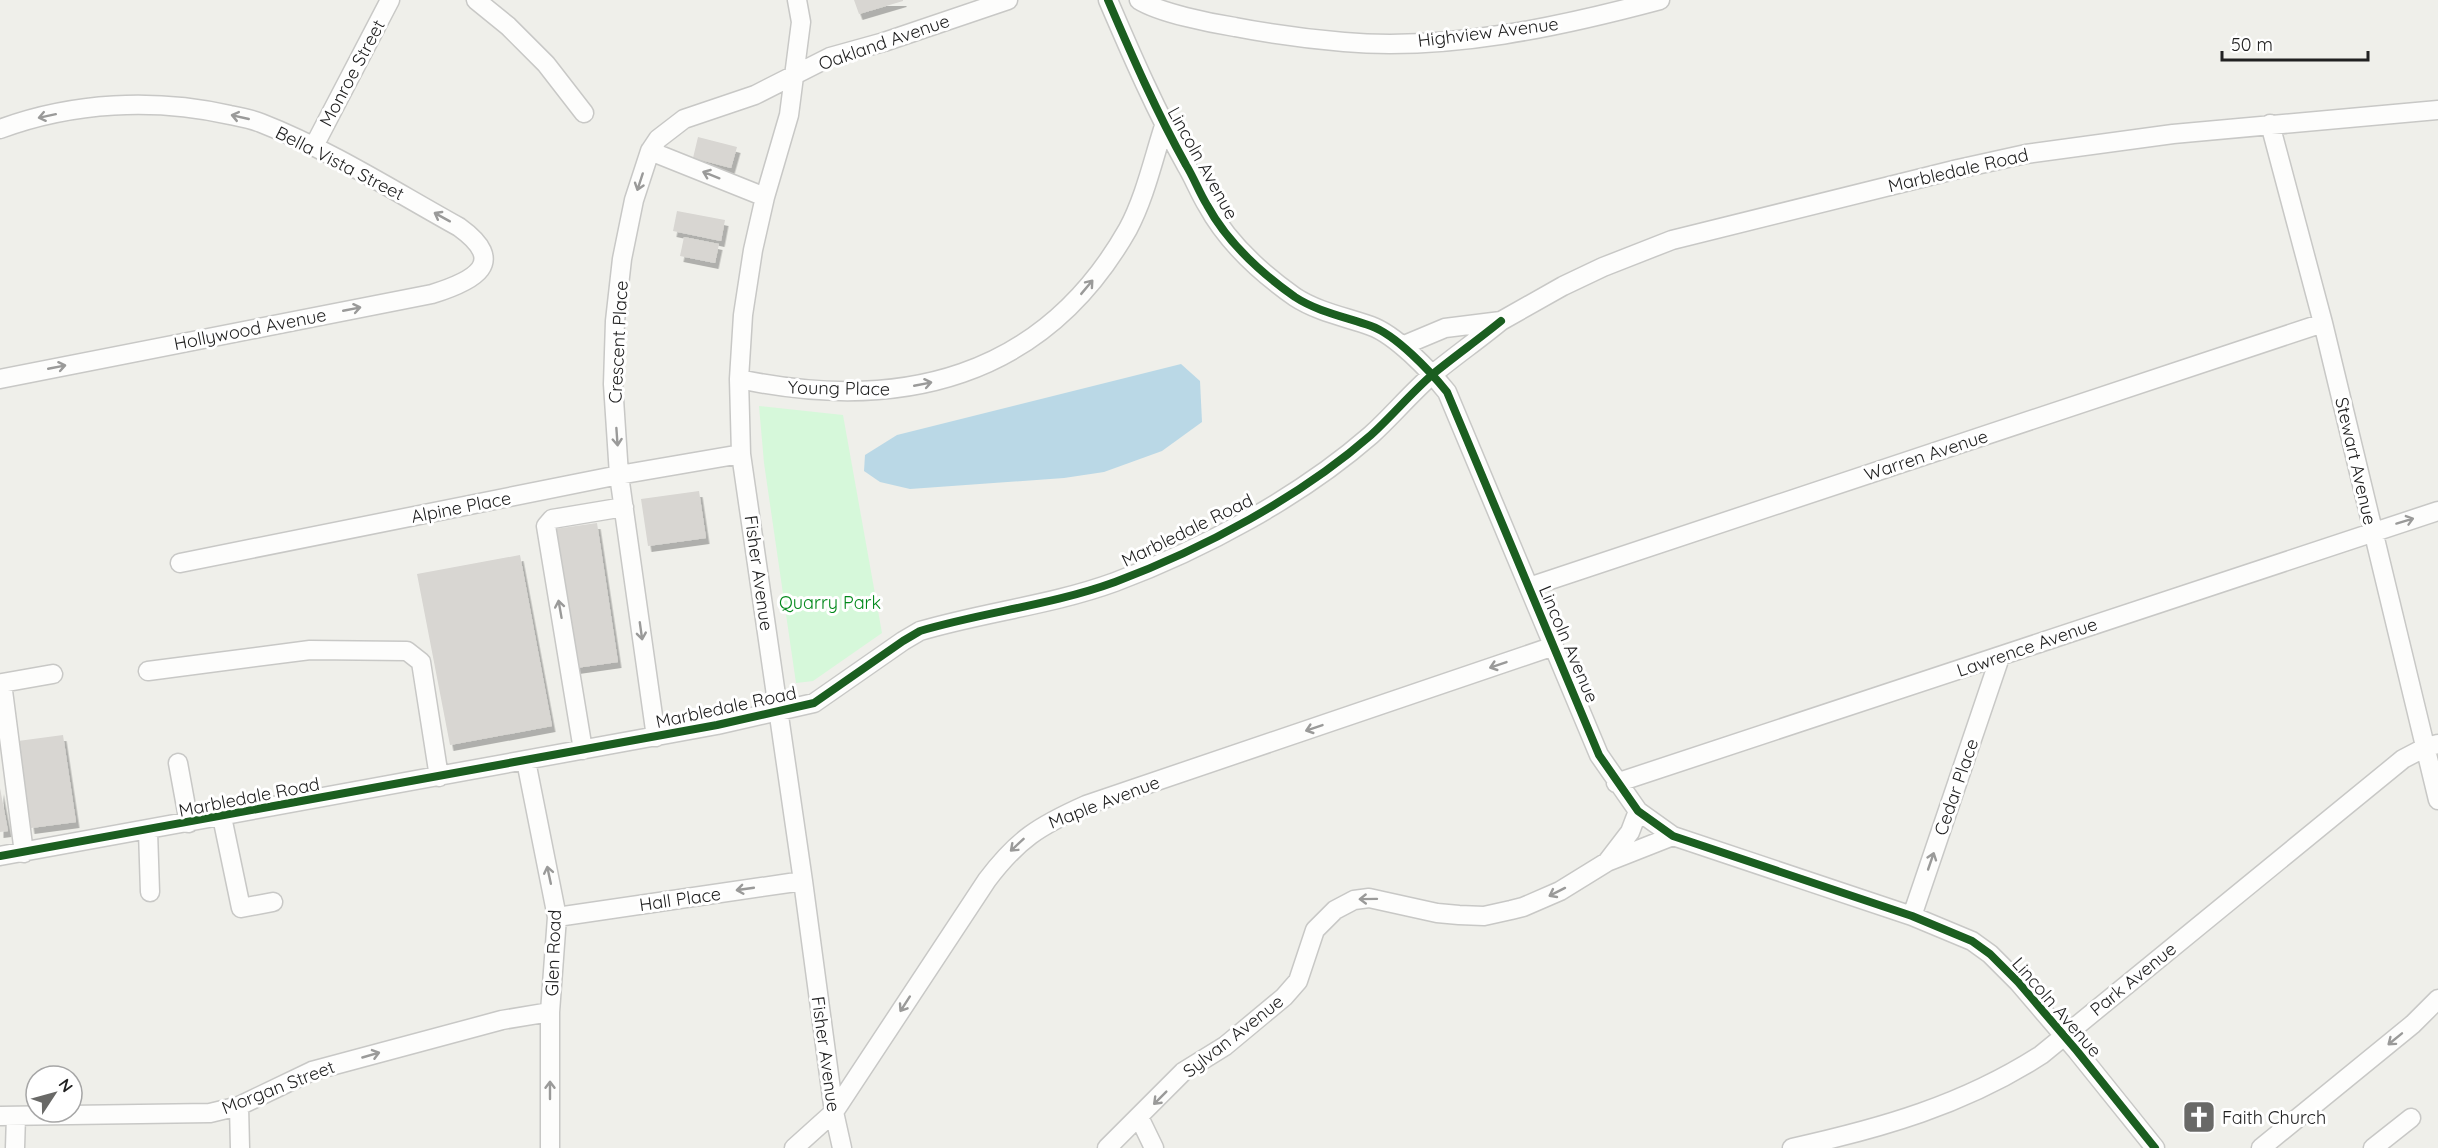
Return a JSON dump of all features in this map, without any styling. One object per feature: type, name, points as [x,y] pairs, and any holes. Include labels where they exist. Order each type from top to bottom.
[{"type":"street","name":"Monroe Street","points":[[314,146],[390,0]]},
{"type":"street","points":[[476,0],[508,26],[546,64],[584,113]]},
{"type":"street","name":"Fisher Avenue","points":[[797,0],[801,22],[789,115],[765,197],[753,250],[743,315],[739,380],[741,454],[834,1112],[842,1148]]},
{"type":"street","name":"Oakland Avenue","points":[[794,75],[830,57],[884,42],[1008,0]]},
{"type":"street","name":"Lincoln Avenue","points":[[1107,0],[1164,126],[1213,215],[1235,245],[1261,270],[1297,298],[1338,317],[1374,327],[1402,346],[1433,375],[1447,392],[1599,755],[1616,783],[1638,811],[1672,836],[1912,916],[1972,941],[1990,954],[2018,982],[2155,1148]]},
{"type":"street","name":"Highview Avenue","points":[[1139,0],[1204,22],[1346,42],[1457,39],[1600,16],[1660,0]]},
{"type":"street","name":"Crescent Place","points":[[656,737],[619,476],[613,384],[615,321],[622,259],[634,200],[650,151],[658,139],[684,119],[755,95],[794,75]]},
{"type":"street","name":"Bella Vista Street","points":[[0,129],[49,115],[109,106],[143,104],[211,111],[258,122],[314,146],[459,227],[474,238],[484,255]]},
{"type":"street","name":"Marbledale Road","points":[[0,856],[148,831],[656,737],[805,707],[825,697],[920,631],[1073,595],[1115,582],[1188,550],[1237,525],[1333,464],[1370,435],[1433,375],[1501,321],[1563,286],[1634,253],[1672,240],[2026,154],[2173,134],[2438,110]]},
{"type":"street","name":"Stewart Avenue","points":[[2270,124],[2323,323],[2373,531],[2432,746],[2438,800]]},
{"type":"street","name":"Young Place","points":[[739,380],[770,386],[832,390],[897,389],[939,381],[999,359],[1025,343],[1059,317],[1086,290],[1110,258],[1129,227],[1144,191],[1164,126]]},
{"type":"street","points":[[650,151],[765,197]]},
{"type":"street","name":"Hollywood Avenue","points":[[0,379],[432,294],[469,279],[483,264],[484,255]]},
{"type":"street","name":"Marbledale Road","points":[[1402,346],[1445,328],[1501,321]]},
{"type":"street","name":"Warren Avenue","points":[[1529,587],[2323,323]]},
{"type":"street","name":"Alpine Place","points":[[180,563],[741,454]]},
{"type":"street","points":[[583,750],[546,526],[552,519],[624,507]]},
{"type":"street","name":"Lawrence Avenue","points":[[1616,783],[2438,511]]},
{"type":"street","name":"Maple Avenue","points":[[794,1148],[834,1112],[987,880],[1014,848],[1032,832],[1051,820],[1086,805],[1554,646]]},
{"type":"street","points":[[148,671],[310,650],[408,651],[421,662],[439,777]]},
{"type":"street","name":"Cedar Place","points":[[1912,916],[2000,657]]},
{"type":"street","points":[[24,853],[2,683],[53,674]]},
{"type":"street","name":"Park Avenue","points":[[1792,1148],[1869,1131],[1945,1104],[2017,1071],[2041,1055],[2403,759],[2432,746]]},
{"type":"street","name":"Glen Road","points":[[526,760],[557,917],[550,1012],[550,1148]]},
{"type":"street","points":[[178,763],[189,823]]},
{"type":"street","name":"Sylvan Avenue","points":[[1607,862],[1630,832],[1638,811]]},
{"type":"street","points":[[222,817],[242,908],[273,902]]},
{"type":"street","points":[[148,831],[150,892]]},
{"type":"street","name":"Sylvan Avenue","points":[[1107,1148],[1188,1068],[1225,1046],[1284,997],[1298,981],[1315,930],[1335,910],[1354,900],[1369,898],[1437,913],[1484,916],[1523,907],[1560,891],[1607,862],[1672,836]]},
{"type":"street","name":"Hall Place","points":[[557,917],[803,881]]},
{"type":"street","points":[[2261,1148],[2413,1024],[2438,999]]},
{"type":"street","name":"Morgan Street","points":[[8,1116],[210,1113],[239,1106],[312,1071],[502,1020],[550,1012]]},
{"type":"street","points":[[239,1106],[240,1148]]},
{"type":"street","points":[[8,1116],[15,1148]]},
{"type":"street","points":[[1139,1117],[1154,1148]]},
{"type":"street","points":[[2373,1148],[2411,1118]]},
{"type":"green space","name":"Quarry Park","points":[[759,406],[843,415],[882,633],[813,681],[796,683],[764,463]]},
{"type":"water","points":[[1181,364],[1200,381],[1202,422],[1162,451],[1104,472],[1064,478],[910,489],[880,482],[864,471],[865,455],[897,435]]},
{"type":"building","points":[[854,0],[903,0],[903,1],[859,14]]},
{"type":"building","points":[[698,137],[737,147],[731,168],[693,158]]},
{"type":"building","points":[[677,211],[725,220],[721,241],[673,231]]},
{"type":"building","points":[[684,237],[719,244],[715,263],[680,256]]},
{"type":"building","points":[[699,491],[706,538],[648,546],[641,499]]},
{"type":"building","points":[[597,523],[618,662],[576,668],[555,529]]},
{"type":"building","points":[[520,555],[552,726],[450,745],[417,574]]},
{"type":"building","points":[[63,735],[76,822],[31,828],[18,741]]},
{"type":"building","points":[[0,788],[8,831],[0,832]]},
{"type":"cycle path","points":[[1108,0],[1175,145],[1224,232],[1257,267],[1295,297],[1323,310],[1371,326],[1391,337],[1422,364],[1447,392],[1599,755],[1638,811],[1673,836],[1912,916],[1972,941],[1990,954],[2018,982],[2155,1148]]},
{"type":"cycle path","points":[[0,856],[717,725],[814,703],[920,631],[1067,597],[1115,582],[1182,554],[1249,519],[1282,500],[1343,458],[1371,435],[1433,374],[1501,321]]},
{"type":"place","name":"Faith Church","points":[[2199,1117]]}]
